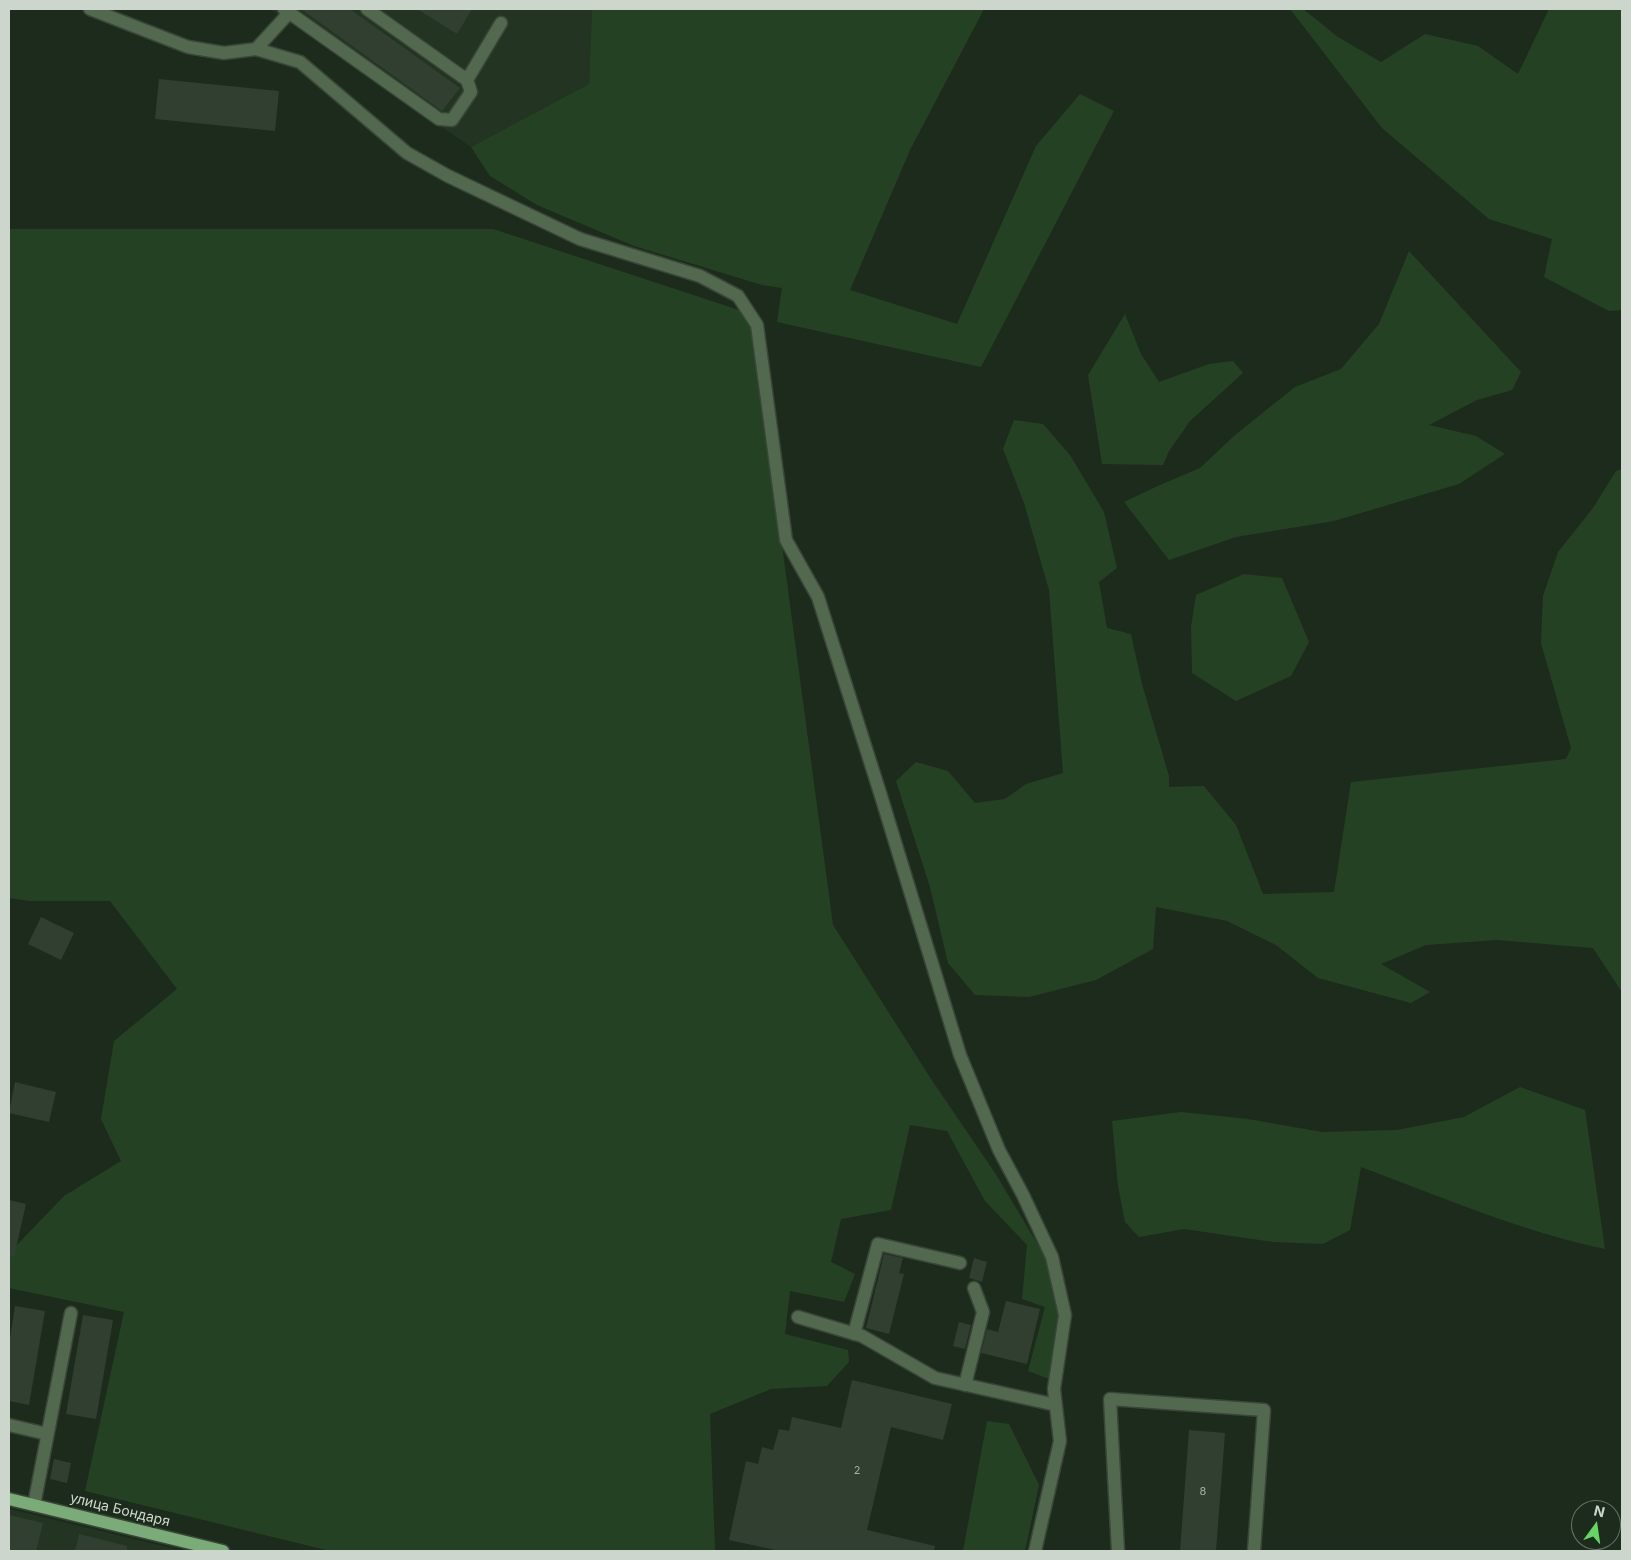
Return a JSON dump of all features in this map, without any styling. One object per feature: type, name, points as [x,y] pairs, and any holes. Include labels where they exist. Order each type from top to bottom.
[{"type":"main road","name":"улица Бондаря","points":[[9,1499],[223,1551]]},
{"type":"lane","points":[[90,9],[188,46],[224,53],[256,49],[300,62],[408,153],[448,176],[580,239],[700,276],[738,296],[757,325],[786,540],[818,597],[960,1055],[999,1150],[1023,1194],[1052,1257],[1064,1315],[1054,1389],[1060,1441],[1035,1551]]},
{"type":"lane","points":[[256,49],[286,11],[439,119],[452,120],[471,92],[467,80],[367,9]]},
{"type":"lane","points":[[467,80],[501,23]]},
{"type":"lane","points":[[854,1334],[878,1244],[960,1263]]},
{"type":"lane","points":[[965,1385],[983,1312],[974,1288]]},
{"type":"lane","points":[[34,1505],[46,1434],[71,1313]]},
{"type":"lane","points":[[798,1316],[862,1336],[935,1378],[1056,1406]]},
{"type":"lane","points":[[1118,1551],[1110,1399],[1264,1410],[1254,1551]]},
{"type":"lane","points":[[9,1425],[46,1434]]},
{"type":"shaded area","points":[[270,9],[592,9],[589,84],[471,147]]},
{"type":"shaded area","points":[[592,9],[984,9],[910,150],[850,290],[957,324],[1036,146],[1080,94],[1114,111],[981,367],[777,322],[782,288],[762,285],[634,246],[537,205],[490,176],[471,147],[589,84]]},
{"type":"shaded area","points":[[1290,9],[1303,9],[1338,37],[1381,62],[1425,34],[1478,46],[1518,74],[1549,9],[1622,9],[1622,310],[1609,311],[1544,277],[1552,239],[1489,219],[1382,128]]},
{"type":"shaded area","points":[[9,229],[493,229],[751,314],[833,925],[931,1079],[995,1173],[1049,1263],[1061,1314],[1052,1380],[1028,1371],[1045,1307],[1022,1299],[1027,1245],[985,1201],[947,1131],[910,1125],[891,1210],[841,1219],[831,1262],[855,1274],[844,1302],[790,1291],[785,1334],[848,1350],[849,1362],[827,1386],[771,1389],[710,1414],[715,1550],[721,1551],[330,1551],[85,1491],[124,1312],[9,1288],[9,1247],[14,1248],[64,1196],[121,1161],[101,1119],[114,1041],[177,989],[110,901],[30,901],[9,898]]},
{"type":"shaded area","points":[[1409,251],[1521,372],[1512,390],[1477,400],[1429,425],[1476,436],[1505,454],[1459,484],[1334,521],[1236,537],[1169,560],[1124,502],[1200,468],[1235,435],[1295,387],[1341,369],[1379,324]]},
{"type":"shaded area","points":[[1125,314],[1141,354],[1159,382],[1209,364],[1233,361],[1243,373],[1190,421],[1169,451],[1163,465],[1102,464],[1088,375]]},
{"type":"shaded area","points":[[1014,420],[1043,424],[1070,455],[1104,512],[1117,568],[1099,582],[1107,628],[1131,634],[1142,684],[1169,776],[1169,787],[1204,786],[1236,825],[1263,894],[1334,892],[1351,782],[1566,759],[1571,748],[1541,643],[1543,596],[1558,552],[1593,508],[1616,471],[1622,469],[1622,992],[1593,948],[1497,940],[1426,945],[1381,964],[1430,992],[1411,1003],[1318,978],[1276,945],[1227,921],[1156,907],[1153,949],[1096,980],[1029,997],[975,995],[948,963],[930,887],[896,781],[916,762],[948,771],[975,803],[1005,799],[1026,784],[1063,773],[1049,590],[1024,503],[1003,449]]},
{"type":"shaded area","points":[[1244,574],[1282,578],[1309,642],[1291,676],[1236,701],[1192,673],[1191,627],[1196,595]]},
{"type":"shaded area","points":[[1520,1087],[1585,1110],[1605,1249],[1574,1242],[1512,1223],[1361,1167],[1350,1230],[1323,1244],[1273,1242],[1184,1229],[1139,1237],[1125,1222],[1118,1186],[1112,1121],[1181,1112],[1248,1119],[1322,1132],[1397,1130],[1464,1117]]},
{"type":"shaded area","points":[[987,1421],[1009,1424],[1039,1485],[1025,1551],[963,1551]]},
{"type":"shaded area","points":[[9,1509],[183,1551],[9,1551]]},
{"type":"building","points":[[301,9],[350,9],[460,88],[442,111]]},
{"type":"building","points":[[417,9],[472,9],[457,34]]},
{"type":"building","points":[[159,79],[279,91],[275,131],[155,119]]},
{"type":"building","points":[[41,917],[74,933],[61,960],[28,944]]},
{"type":"building","points":[[15,1082],[56,1092],[49,1122],[9,1113]]},
{"type":"building","points":[[9,1200],[26,1204],[14,1257],[9,1256]]},
{"type":"building","points":[[884,1254],[903,1258],[899,1273],[904,1274],[889,1334],[866,1328]]},
{"type":"building","points":[[974,1258],[987,1262],[982,1282],[969,1278]]},
{"type":"building","points":[[1006,1301],[1040,1309],[1027,1364],[981,1353],[987,1329],[998,1332]]},
{"type":"building","points":[[15,1306],[45,1311],[29,1405],[9,1401],[9,1345]]},
{"type":"building","points":[[83,1315],[113,1320],[96,1419],[66,1414]]},
{"type":"building","points":[[959,1322],[971,1325],[965,1349],[953,1346]]},
{"type":"building","points":[[852,1380],[952,1404],[943,1440],[891,1427],[867,1530],[935,1546],[934,1551],[780,1551],[729,1540],[746,1461],[758,1464],[762,1447],[773,1450],[779,1429],[789,1431],[792,1417],[841,1428]]},
{"type":"building","points":[[1189,1430],[1225,1433],[1216,1551],[1180,1551]]},
{"type":"building","points":[[54,1459],[71,1463],[67,1483],[50,1479]]},
{"type":"building","points":[[9,1515],[43,1523],[36,1551],[9,1551]]},
{"type":"building","points":[[79,1534],[127,1546],[127,1551],[75,1551]]}]
